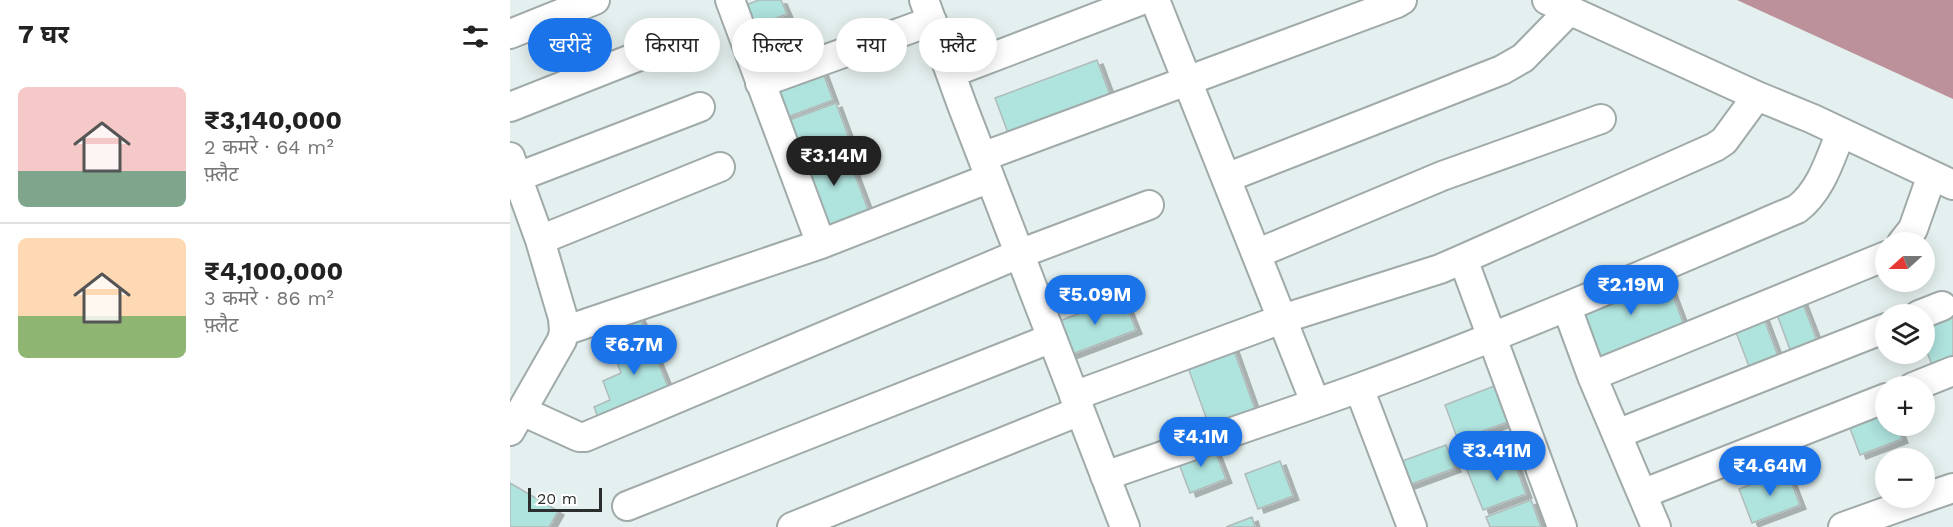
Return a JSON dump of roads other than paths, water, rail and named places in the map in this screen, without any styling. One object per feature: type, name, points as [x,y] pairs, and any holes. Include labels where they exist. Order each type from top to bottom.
[{"type":"street","points":[[510,34],[595,0]]},
{"type":"street","points":[[730,0],[821,244]]},
{"type":"street","points":[[951,73],[1142,0]]},
{"type":"street","points":[[1155,0],[1315,402]]},
{"type":"street","points":[[564,331],[821,244],[986,168],[1188,81],[1402,0]]},
{"type":"street","points":[[1226,178],[1502,70],[1523,58],[1558,5],[1942,180],[1911,232]]},
{"type":"street","points":[[760,83],[928,11],[986,168],[1125,527]]},
{"type":"street","points":[[510,108],[624,62]]},
{"type":"street","points":[[792,527],[1077,403],[1282,319],[1440,269],[1715,147],[1724,141],[1757,96]]},
{"type":"street","points":[[700,107],[513,172],[540,240],[563,318],[564,331],[556,352],[516,421],[585,437],[1019,254],[1149,206]]},
{"type":"street","points":[[1256,254],[1442,176],[1601,118]]},
{"type":"street","points":[[1105,476],[1359,388],[1492,337],[1566,308],[1797,209],[1808,201],[1817,188],[1841,132]]},
{"type":"street","points":[[540,240],[720,167]]},
{"type":"street","points":[[1463,259],[1562,527]]},
{"type":"street","points":[[1592,375],[1875,260]]},
{"type":"street","points":[[1566,308],[1656,527]]},
{"type":"street","points":[[1617,434],[1875,332]]},
{"type":"street","points":[[627,506],[1052,338]]},
{"type":"street","points":[[1935,378],[1953,371]]},
{"type":"street","points":[[1359,388],[1412,527]]},
{"type":"street","points":[[1642,494],[1875,402]]},
{"type":"street","points":[[1935,494],[1953,488]]},
{"type":"street","points":[[1843,527],[1896,508]]}]
